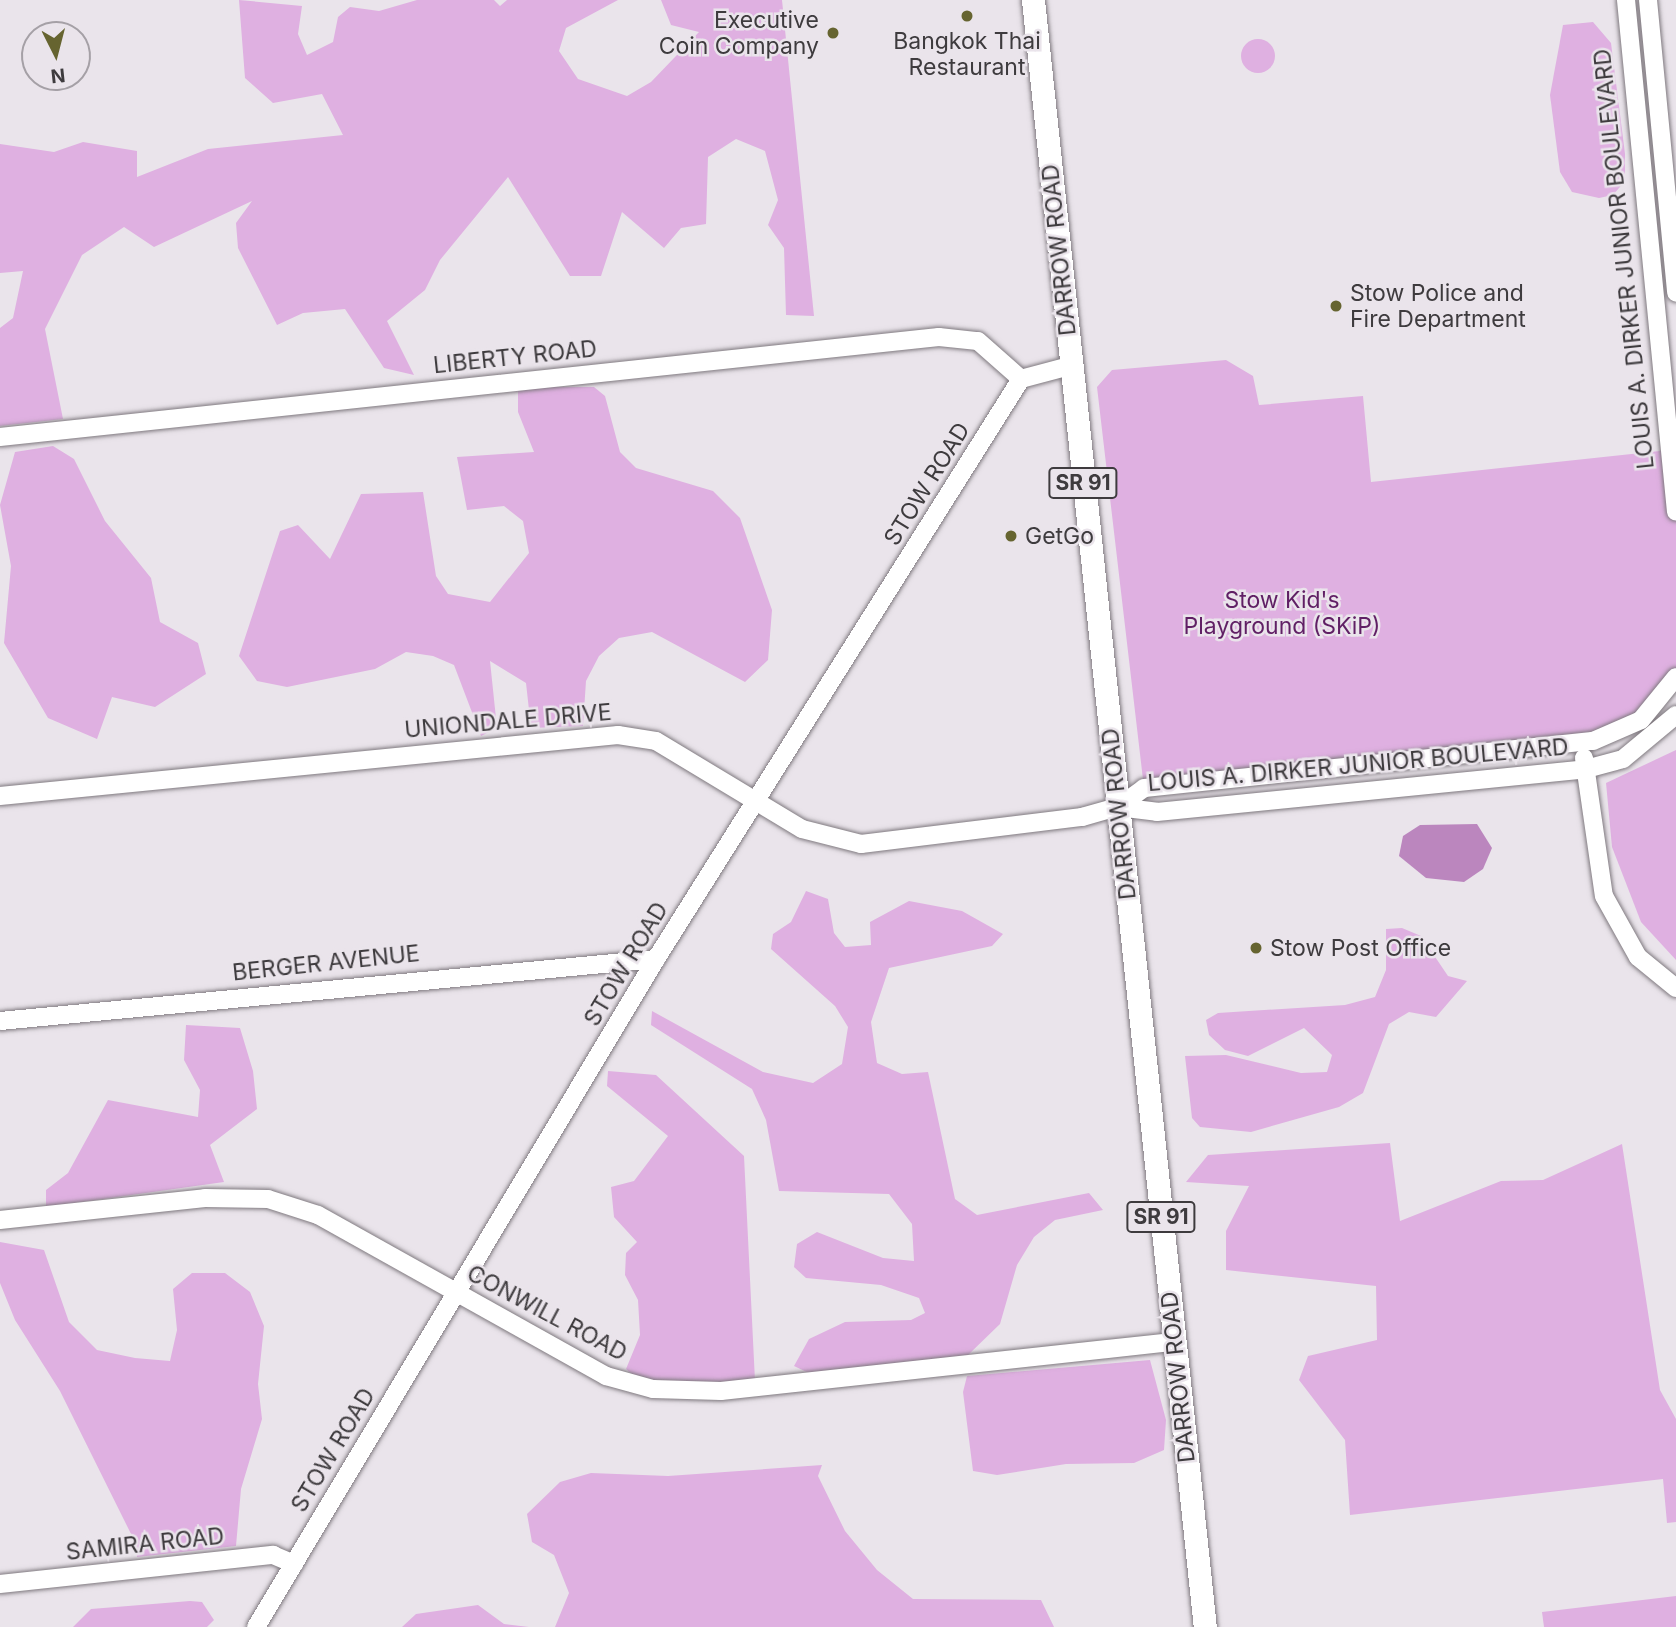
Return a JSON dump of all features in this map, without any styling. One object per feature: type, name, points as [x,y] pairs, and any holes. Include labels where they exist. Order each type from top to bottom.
[{"type":"main road","name":"DARROW ROAD","points":[[1033,0],[1205,1627]]},
{"type":"street","name":"LOUIS A. DIRKER JUNIOR BOULEVARD","points":[[1626,0],[1676,512]]},
{"type":"street","name":"LOUIS A. DIRKER JUNIOR BOULEVARD","points":[[1648,0],[1676,292]]},
{"type":"street","name":"LIBERTY ROAD","points":[[0,438],[939,337],[978,341],[1021,379]]},
{"type":"street","points":[[1021,379],[1070,366]]},
{"type":"street","name":"STOW ROAD","points":[[256,1627],[656,959],[1021,379]]},
{"type":"street","name":"LOUIS A. DIRKER JUNIOR BOULEVARD","points":[[1118,807],[1144,788],[1582,744],[1641,720],[1676,677]]},
{"type":"street","name":"LOUIS A. DIRKER JUNIOR BOULEVARD","points":[[1118,807],[1157,811],[1586,769],[1623,758],[1676,715]]},
{"type":"street","name":"UNIONDALE DRIVE","points":[[0,796],[604,734],[656,741],[758,798],[802,829],[861,844],[1118,807]]},
{"type":"street","points":[[1582,744],[1604,896],[1638,957],[1676,988]]},
{"type":"street","name":"BERGER AVENUE","points":[[0,1021],[656,959]]},
{"type":"street","name":"CONWILL ROAD","points":[[0,1220],[205,1198],[268,1199],[318,1215],[606,1376],[676,1391],[1175,1342]]},
{"type":"street","name":"SAMIRA ROAD","points":[[0,1584],[273,1555],[294,1564]]},
{"type":"green space","points":[[239,0],[302,6],[298,34],[307,55],[333,42],[338,17],[350,7],[379,11],[417,0],[494,0],[500,6],[507,0],[618,0],[566,28],[559,51],[578,79],[627,96],[651,82],[699,32],[671,25],[661,0],[782,0],[814,316],[786,315],[784,248],[768,225],[778,200],[765,151],[736,139],[708,157],[706,224],[681,228],[664,248],[622,212],[601,276],[570,276],[508,177],[440,260],[425,290],[387,321],[414,375],[384,368],[345,309],[303,313],[277,325],[238,248],[236,223],[252,201],[154,247],[124,227],[82,255],[45,329],[63,419],[0,426],[0,328],[13,318],[23,271],[0,273],[0,144],[54,152],[83,142],[137,151],[137,177],[208,149],[343,135],[322,94],[273,103],[245,78]]},
{"type":"green space","points":[[1593,22],[1611,43],[1625,154],[1625,181],[1613,195],[1599,198],[1572,192],[1560,172],[1550,95],[1563,25]]},
{"type":"green space","points":[[1258,39],[1270,44],[1275,56],[1270,68],[1258,73],[1246,68],[1241,56],[1246,44]]},
{"type":"green space","name":"Stow Kid's Playground (SKiP)","points":[[1226,360],[1253,376],[1259,405],[1363,396],[1371,482],[1669,450],[1676,515],[1676,677],[1613,736],[1144,788],[1097,387],[1112,370]]},
{"type":"green space","points":[[518,387],[594,387],[605,396],[620,452],[636,468],[713,491],[740,518],[772,610],[768,660],[745,682],[652,632],[619,638],[599,656],[586,681],[583,726],[531,728],[526,683],[490,661],[497,728],[481,736],[454,665],[433,656],[406,652],[375,669],[287,687],[257,681],[239,656],[280,531],[298,525],[330,559],[361,494],[423,492],[436,576],[448,594],[490,602],[529,553],[523,521],[504,506],[467,510],[457,457],[534,452],[518,412]]},
{"type":"green space","points":[[53,446],[74,459],[105,521],[151,578],[160,622],[198,643],[206,674],[155,707],[112,697],[97,739],[48,718],[4,643],[11,566],[0,505],[15,452]]},
{"type":"green space","points":[[1676,750],[1676,960],[1641,922],[1612,847],[1606,783]]},
{"type":"green space","points":[[806,891],[828,899],[834,933],[845,947],[871,945],[870,922],[909,901],[962,911],[1003,934],[992,946],[889,968],[871,1022],[877,1063],[902,1074],[928,1072],[955,1199],[977,1215],[1089,1193],[1103,1210],[1055,1220],[1034,1237],[1017,1265],[1000,1324],[968,1355],[813,1375],[794,1366],[809,1339],[845,1322],[911,1320],[925,1313],[919,1298],[881,1285],[806,1278],[794,1267],[797,1244],[817,1232],[883,1258],[914,1261],[912,1224],[889,1194],[779,1191],[766,1120],[752,1089],[651,1025],[652,1011],[763,1072],[813,1083],[842,1064],[848,1027],[835,1006],[771,949],[773,934],[791,922]]},
{"type":"green space","points":[[1402,928],[1421,936],[1448,976],[1467,981],[1436,1017],[1409,1012],[1389,1024],[1363,1093],[1339,1107],[1251,1132],[1200,1127],[1192,1118],[1185,1056],[1226,1055],[1301,1073],[1327,1072],[1332,1055],[1304,1028],[1248,1056],[1225,1050],[1209,1035],[1206,1020],[1218,1013],[1345,1005],[1375,997],[1386,970],[1386,929]]},
{"type":"green space","points":[[186,1025],[240,1028],[253,1071],[257,1109],[210,1145],[224,1182],[46,1207],[46,1190],[68,1173],[108,1100],[198,1117],[200,1090],[184,1060]]},
{"type":"green space","points":[[608,1071],[656,1075],[744,1156],[755,1381],[690,1386],[635,1377],[626,1369],[640,1335],[638,1300],[625,1275],[626,1253],[637,1242],[614,1217],[611,1187],[634,1181],[668,1136],[607,1086]]},
{"type":"green space","points":[[1390,1143],[1400,1221],[1501,1181],[1543,1180],[1622,1144],[1660,1390],[1676,1419],[1676,1522],[1667,1523],[1663,1479],[1350,1515],[1345,1440],[1299,1380],[1308,1356],[1377,1340],[1376,1286],[1226,1270],[1226,1231],[1249,1186],[1186,1182],[1208,1155]]},
{"type":"green space","points":[[0,1242],[44,1250],[69,1322],[97,1350],[135,1358],[170,1361],[177,1330],[173,1289],[192,1273],[225,1273],[250,1292],[264,1326],[258,1384],[262,1419],[241,1489],[236,1546],[137,1557],[136,1544],[60,1391],[15,1320],[0,1283]]},
{"type":"green space","points":[[1150,1360],[1166,1420],[1164,1450],[1134,1463],[1066,1464],[997,1475],[973,1471],[963,1392],[967,1376]]},
{"type":"green space","points":[[822,1465],[818,1476],[845,1531],[877,1570],[913,1599],[1041,1600],[1054,1627],[555,1627],[569,1593],[554,1555],[532,1542],[527,1514],[560,1482],[591,1473],[668,1476]]},
{"type":"green space","points":[[1676,1596],[1676,1627],[1544,1627],[1542,1612]]},
{"type":"green space","points":[[202,1602],[214,1620],[207,1627],[73,1627],[91,1609]]},
{"type":"green space","points":[[478,1605],[504,1624],[529,1627],[402,1627],[416,1614]]},
{"type":"shaded area","points":[[1477,824],[1492,848],[1483,869],[1464,882],[1426,878],[1399,856],[1403,836],[1420,825]]},
{"type":"place","name":"Bangkok Thai Restaurant","points":[[967,16]]},
{"type":"place","name":"Executive Coin Company","points":[[833,33]]},
{"type":"place","name":"Stow Police and Fire Department","points":[[1336,306]]},
{"type":"place","name":"GetGo","points":[[1011,536]]},
{"type":"place","name":"Stow Post Office","points":[[1256,948]]}]
